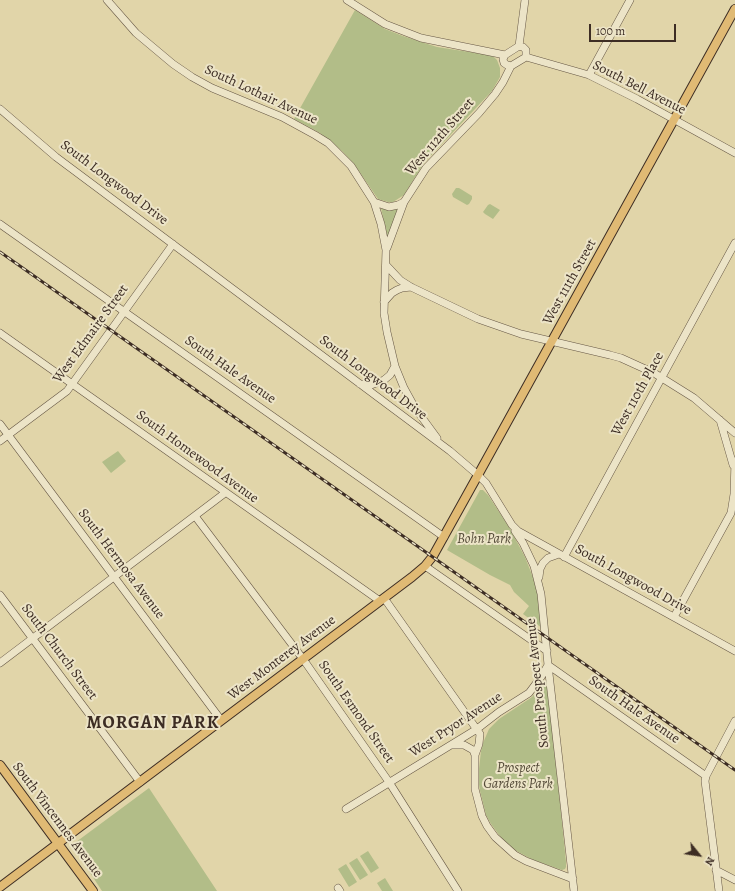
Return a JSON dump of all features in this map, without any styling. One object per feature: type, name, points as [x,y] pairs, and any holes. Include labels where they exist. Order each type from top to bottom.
[{"type":"main road","name":"West 111th Street","points":[[425,566],[433,556],[444,537],[735,9]]},
{"type":"main road","name":"West Monterey Avenue","points":[[0,887],[382,600],[425,566]]},
{"type":"main road","name":"South Vincennes Avenue","points":[[1,770],[93,891]]},
{"type":"street","name":"South Lothair Avenue","points":[[108,0],[136,33],[173,64],[192,77],[212,88],[282,117],[328,143],[351,166],[374,202],[381,224],[386,250],[384,302],[387,332],[395,366],[404,388],[415,408],[427,426],[450,451]]},
{"type":"street","points":[[347,0],[385,24],[421,38],[505,55]]},
{"type":"street","points":[[519,46],[526,50],[526,57],[511,66],[504,63],[503,59],[505,55],[519,46],[525,0]]},
{"type":"street","points":[[588,75],[630,0]]},
{"type":"street","name":"South Bell Avenue","points":[[526,57],[588,75],[637,99],[735,153]]},
{"type":"street","name":"West 112th Street","points":[[386,250],[404,202],[426,168],[479,113],[495,94],[511,66]]},
{"type":"street","name":"South Longwood Drive","points":[[0,109],[56,157],[450,451],[486,483],[512,525],[526,536],[735,651]]},
{"type":"street","points":[[374,202],[389,206],[398,205],[404,202]]},
{"type":"street","name":"South Hale Avenue","points":[[0,224],[444,537]]},
{"type":"street","name":"West 110th Place","points":[[561,556],[662,377],[735,243]]},
{"type":"street","name":"West Edmaire Street","points":[[0,442],[67,391],[173,244]]},
{"type":"street","points":[[386,265],[400,280],[411,288],[484,322],[521,334],[621,358],[662,377],[694,398],[735,433]]},
{"type":"street","points":[[384,302],[397,290],[402,288],[411,288]]},
{"type":"street","name":"South Homewood Avenue","points":[[0,333],[226,493],[382,600],[477,729]]},
{"type":"street","points":[[359,384],[371,385],[384,380],[390,375],[395,366]]},
{"type":"street","points":[[720,420],[734,470]]},
{"type":"street","name":"South Hermosa Avenue","points":[[0,424],[222,720]]},
{"type":"street","points":[[674,617],[729,520],[733,506],[735,460]]},
{"type":"street","points":[[0,663],[226,493]]},
{"type":"street","points":[[729,520],[735,514]]},
{"type":"street","name":"South Esmond Street","points":[[195,516],[302,659],[389,782],[458,891]]},
{"type":"street","name":"South Prospect Avenue","points":[[512,525],[523,543],[538,580],[544,613],[548,665],[574,891]]},
{"type":"street","points":[[538,580],[543,563],[548,558],[561,556]]},
{"type":"street","points":[[425,566],[547,651]]},
{"type":"street","name":"South Church Street","points":[[0,595],[140,782]]},
{"type":"street","name":"South Hale Avenue","points":[[548,665],[706,776]]},
{"type":"street","name":"West Pryor Avenue","points":[[346,809],[477,729],[499,712],[528,693],[541,678],[548,665]]},
{"type":"street","points":[[719,891],[705,781],[706,776],[735,721]]},
{"type":"street","points":[[477,729],[480,734],[480,739],[475,755],[475,789],[482,816],[495,837],[510,851],[526,861],[573,879]]},
{"type":"street","points":[[448,746],[455,744],[464,745],[473,750],[475,755]]},
{"type":"street","points":[[716,870],[735,880]]},
{"type":"green space","points":[[355,10],[385,29],[403,36],[437,47],[494,57],[500,68],[500,77],[492,91],[424,163],[404,195],[393,202],[378,199],[354,164],[342,151],[320,133],[294,119]]},
{"type":"green space","points":[[456,188],[459,188],[472,196],[469,204],[467,205],[453,197],[452,194]]},
{"type":"green space","points":[[490,204],[500,210],[493,219],[483,212]]},
{"type":"green space","points":[[381,208],[388,210],[398,209],[389,235],[387,235]]},
{"type":"green space","points":[[118,451],[126,461],[111,473],[102,462]]},
{"type":"green space","name":"Bohn Park","points":[[480,490],[483,490],[488,495],[509,527],[525,557],[536,585],[540,603],[542,628],[523,614],[529,606],[514,592],[510,585],[447,550]]},
{"type":"green space","name":"Prospect Gardens Park","points":[[545,681],[548,684],[566,862],[565,869],[562,870],[533,860],[505,843],[486,815],[478,778],[481,751],[489,729],[499,719],[532,697]]},
{"type":"green space","points":[[149,788],[217,891],[102,891],[75,850],[74,846],[76,842]]},
{"type":"green space","points":[[368,851],[379,868],[371,873],[360,856]]},
{"type":"green space","points":[[357,858],[368,875],[360,880],[349,863]]},
{"type":"green space","points":[[346,864],[357,882],[349,887],[338,869]]},
{"type":"green space","points":[[385,878],[393,891],[382,891],[377,883]]},
{"type":"railway","points":[[0,252],[735,770]]},
{"type":"district","name":"MORGAN PARK","points":[[153,724]]}]
